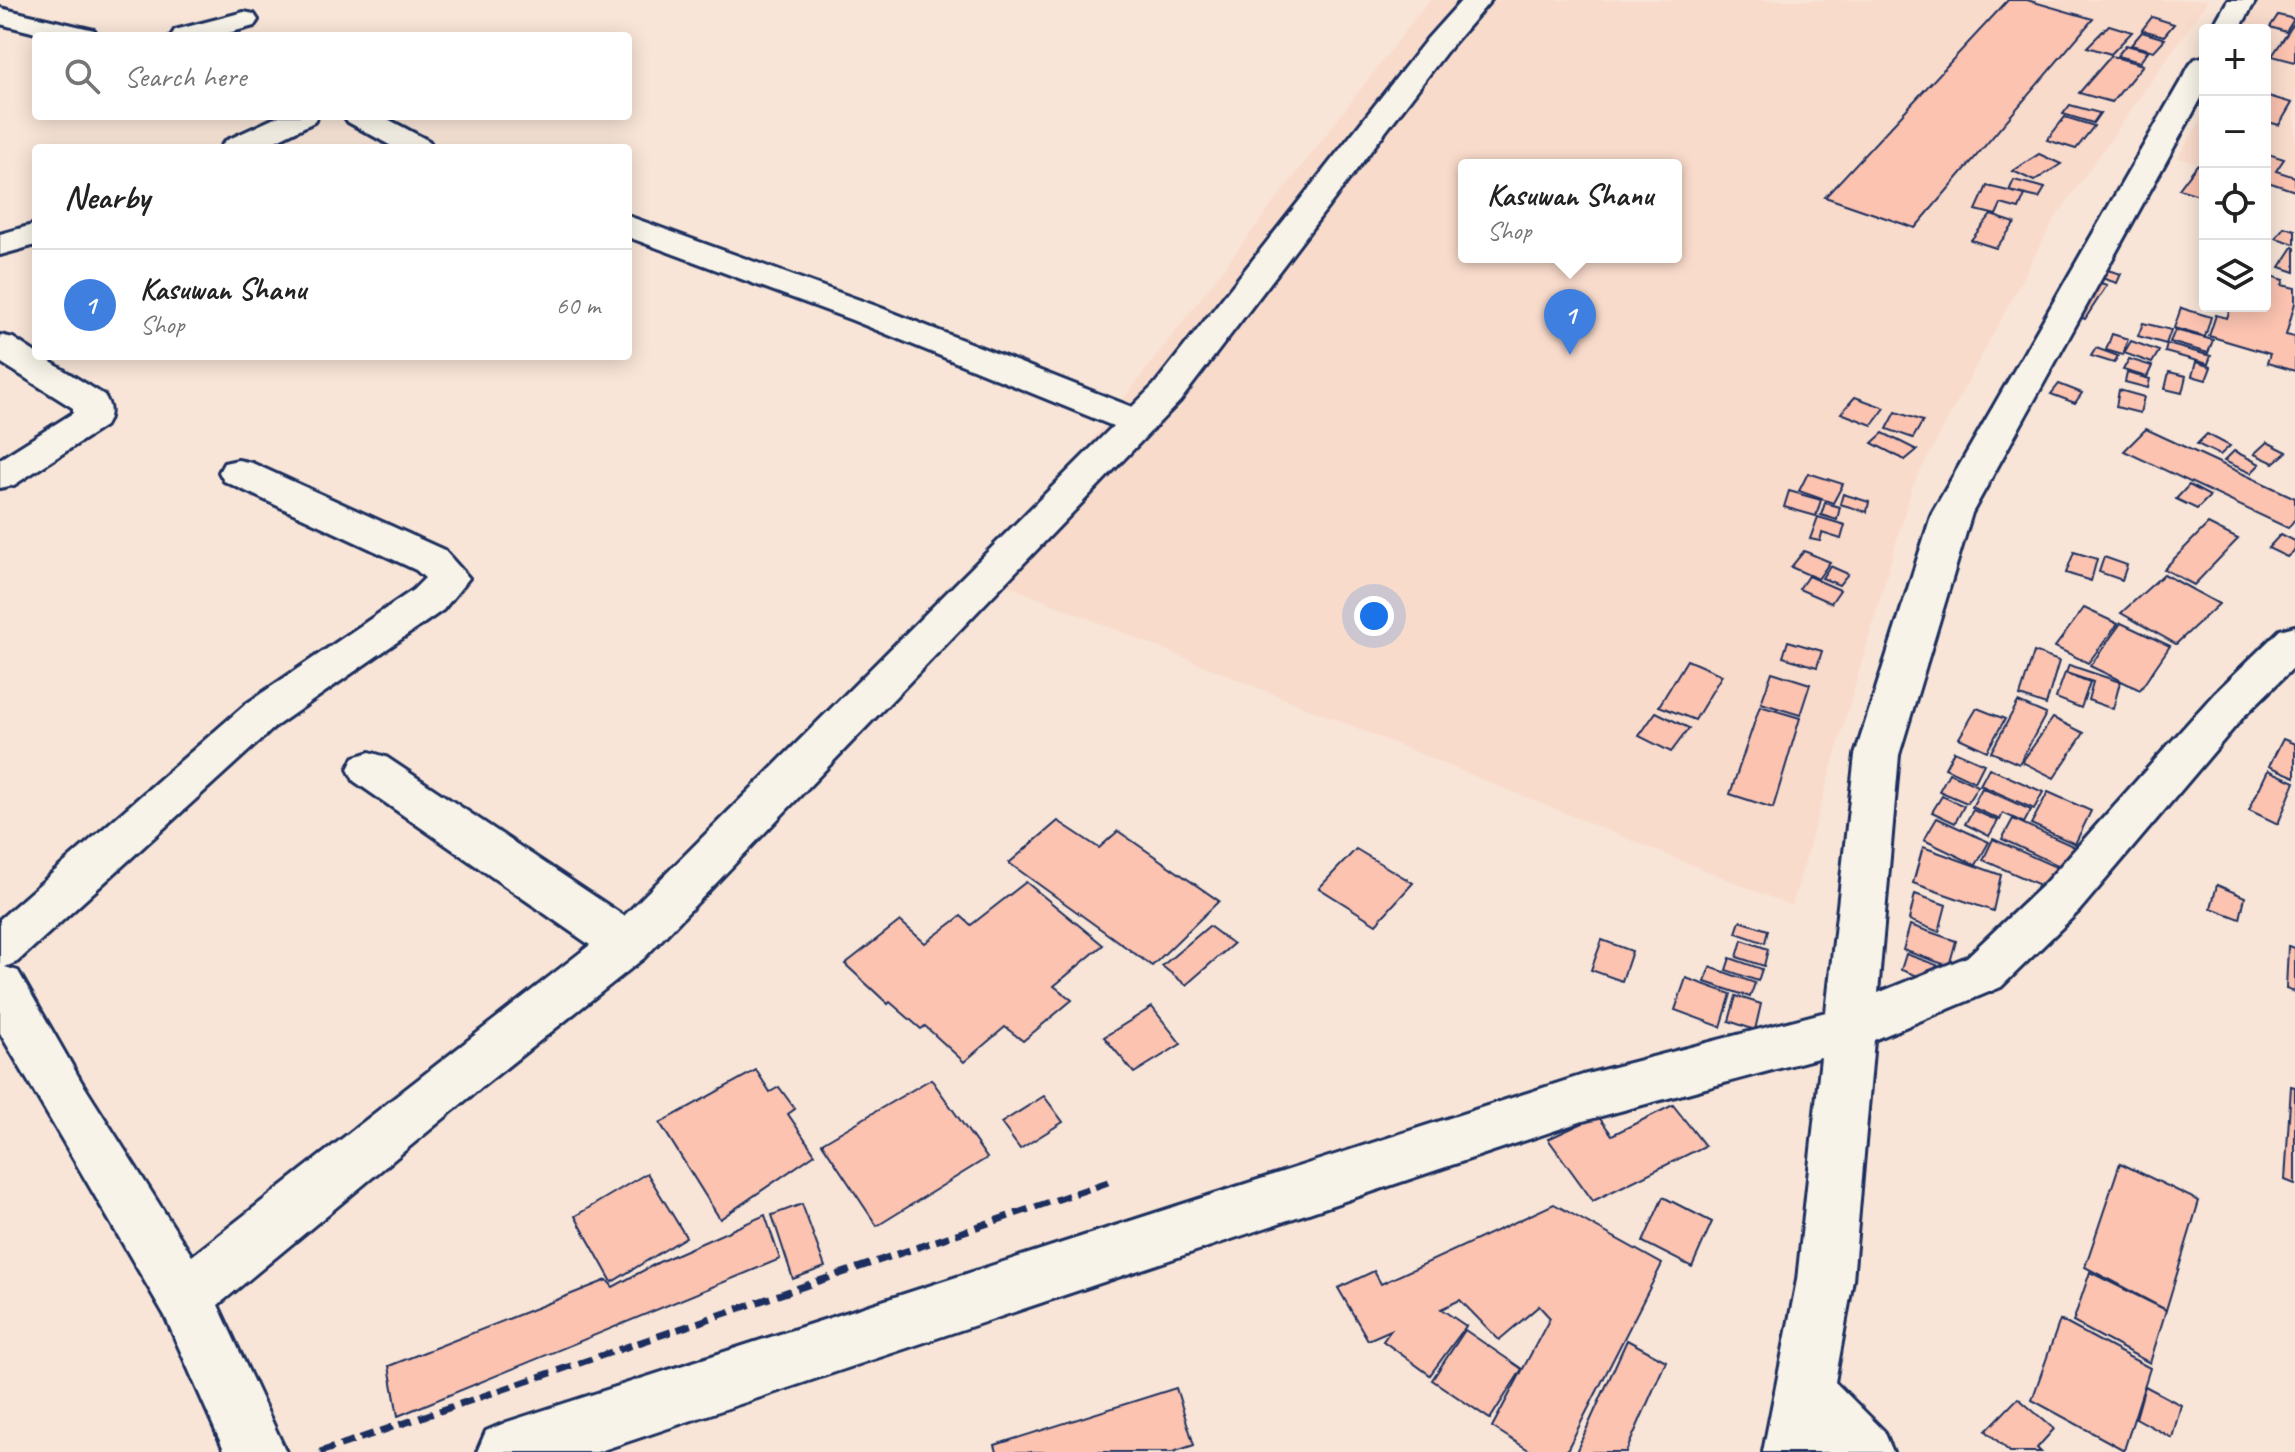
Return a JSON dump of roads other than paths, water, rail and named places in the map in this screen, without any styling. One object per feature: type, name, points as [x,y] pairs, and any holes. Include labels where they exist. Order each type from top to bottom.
[{"type":"street","points":[[185,1297],[460,1074],[627,944],[1167,393],[1392,102],[1477,0]]},
{"type":"street","points":[[2228,24],[2242,0]]},
{"type":"street","points":[[1,17],[67,32]]},
{"type":"street","points":[[199,32],[243,19]]},
{"type":"street","points":[[1793,1452],[1825,1280],[1877,755],[1952,513],[2199,76]]},
{"type":"street","points":[[244,144],[295,120]]},
{"type":"street","points":[[366,120],[411,144]]},
{"type":"street","points":[[632,227],[864,313],[1138,423]]},
{"type":"street","points":[[0,245],[32,235]]},
{"type":"street","points":[[0,346],[91,403],[92,418],[0,476]]},
{"type":"street","points":[[0,948],[261,715],[428,600],[449,578],[430,560],[238,472]]},
{"type":"street","points":[[507,1452],[1583,1098],[1851,1027],[1984,972],[2062,897],[2229,705],[2295,641]]},
{"type":"street","points":[[370,769],[627,944]]},
{"type":"street","points":[[0,986],[63,1097],[185,1297],[256,1452]]},
{"type":"street","points":[[1804,1392],[1863,1452]]},
{"type":"railway","points":[[320,1452],[1114,1180]]},
{"type":"place","name":"Kasuwan Shanu","points":[[1570,355]]}]
